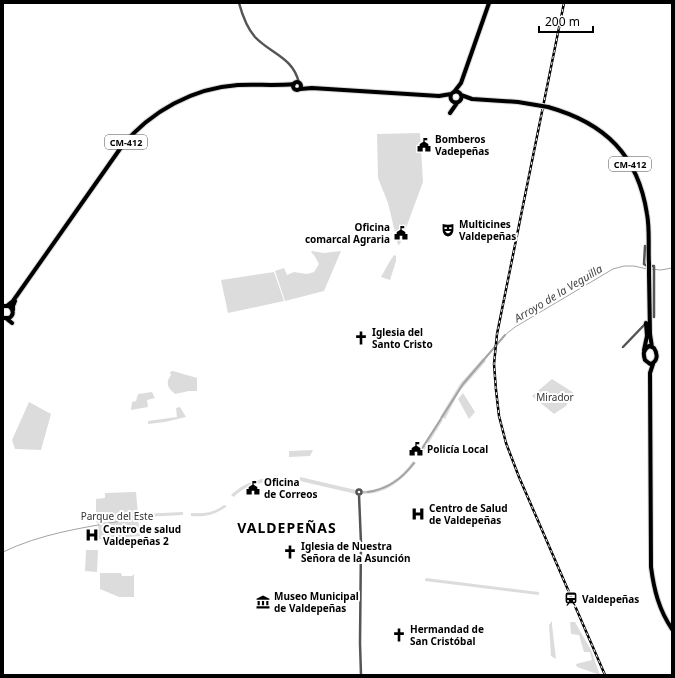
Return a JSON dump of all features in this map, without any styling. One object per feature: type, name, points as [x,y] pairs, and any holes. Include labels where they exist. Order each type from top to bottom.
[{"type":"main road","points":[[461,83],[450,97],[450,113],[461,98],[461,83],[489,3]]},
{"type":"main road","name":"CM-412","points":[[5,306],[13,301],[118,152],[135,132],[153,117],[179,101],[209,90],[239,85],[297,85],[312,88],[439,96],[453,93],[472,99],[518,102],[548,107],[584,120],[598,129],[618,146],[630,164],[642,189],[647,216],[650,334],[652,347],[656,355],[656,359],[650,373]]},
{"type":"main road","name":"CM-412","points":[[439,96],[458,102],[472,99]]},
{"type":"main road","name":"CM-412","points":[[6,318],[13,314],[13,304],[34,270]]},
{"type":"main road","name":"CM-412","points":[[5,306],[13,310]]},
{"type":"main road","points":[[645,350],[647,336],[646,323]]},
{"type":"main road","name":"CM-412","points":[[650,334],[644,356],[650,373],[651,567],[659,606],[672,629]]},
{"type":"main road","points":[[645,350],[648,346],[652,347]]},
{"type":"main road","points":[[647,363],[653,364]]},
{"type":"street","points":[[239,3],[245,20],[254,36],[295,70],[298,77],[297,85]]},
{"type":"street","points":[[645,246],[644,264],[647,266],[654,266],[654,317]]},
{"type":"street","points":[[623,347],[646,323]]},
{"type":"street","points":[[359,495],[361,675]]},
{"type":"green space","points":[[420,133],[423,182],[400,244],[398,245],[388,203],[378,178],[377,134]]},
{"type":"green space","points":[[341,251],[324,291],[285,301],[275,271],[284,268],[287,275],[294,272],[307,274],[314,272],[319,264],[311,252],[324,253]]},
{"type":"green space","points":[[394,255],[396,256],[396,261],[390,280],[381,277],[390,261]]},
{"type":"green space","points":[[274,272],[284,301],[228,313],[221,280]]},
{"type":"green space","points":[[483,358],[486,361],[459,392],[445,419],[440,417],[460,384]]},
{"type":"green space","points":[[173,371],[197,378],[197,391],[175,394],[168,385],[168,380],[171,375],[170,372]]},
{"type":"green space","name":"Mirador","points":[[552,379],[574,393],[566,406],[554,414],[532,396]]},
{"type":"green space","points":[[152,392],[155,398],[147,400],[148,407],[131,410],[132,402],[136,401],[138,394]]},
{"type":"green space","points":[[463,393],[475,412],[469,419],[458,399]]},
{"type":"green space","points":[[29,402],[51,414],[41,450],[15,449],[12,440]]},
{"type":"green space","points":[[180,407],[186,417],[148,424],[148,421],[177,417],[176,408]]},
{"type":"green space","points":[[440,419],[443,420],[420,457],[416,455]]},
{"type":"green space","points":[[313,450],[310,456],[289,457],[289,451]]},
{"type":"green space","points":[[413,461],[416,463],[399,481],[393,485],[379,492],[362,494],[362,491],[384,486],[391,482],[403,473]]},
{"type":"green space","points":[[300,477],[356,490],[356,494],[300,481]]},
{"type":"green space","points":[[266,478],[267,482],[249,486],[234,497],[231,495],[247,484]]},
{"type":"green space","name":"Parque del Este","points":[[136,492],[138,514],[140,515],[138,517],[140,536],[99,539],[98,523],[96,522],[96,499],[105,498],[105,493]]},
{"type":"green space","points":[[224,505],[227,506],[206,516],[191,516],[191,513],[208,512],[216,510]]},
{"type":"green space","points":[[183,512],[183,515],[143,517],[143,514]]},
{"type":"green space","points":[[86,550],[98,550],[97,572],[85,571]]},
{"type":"green space","points":[[100,573],[121,573],[122,576],[132,576],[134,574],[134,597],[119,597],[100,589]]},
{"type":"green space","points":[[426,578],[539,592],[539,595],[425,581]]},
{"type":"green space","points":[[552,621],[556,659],[551,656],[549,625]]},
{"type":"green space","points":[[570,622],[575,622],[591,650],[600,675],[577,667],[576,664],[592,660],[590,652],[584,652],[579,635],[571,634]]},
{"type":"waterway","name":"Arroyo de la Veguilla","points":[[505,335],[515,327],[613,269],[624,266],[634,266],[647,269]]},
{"type":"waterway","name":"Arroyo de la Veguilla","points":[[650,269],[661,270],[672,268]]},
{"type":"waterway","name":"Arroyo de la Veguilla","points":[[418,455],[463,384],[505,335]]},
{"type":"waterway","name":"Arroyo de la Veguilla","points":[[368,492],[375,491],[394,482],[400,478],[414,463]]},
{"type":"waterway","name":"Arroyo de la Veguilla","points":[[362,492],[368,492]]},
{"type":"waterway","name":"Arroyo de la Veguilla","points":[[3,552],[46,536],[121,521]]},
{"type":"railway","points":[[564,3],[497,334],[494,364],[499,416],[506,443],[519,477],[605,675]]},
{"type":"place","name":"Bomberos Vadepeñas","points":[[424,145]]},
{"type":"place","name":"Multicines Valdepeñas","points":[[448,230]]},
{"type":"place","name":"Oficina comarcal Agraria","points":[[401,233]]},
{"type":"place","name":"Iglesia del Santo Cristo","points":[[361,338]]},
{"type":"place","name":"Policía Local","points":[[416,449]]},
{"type":"place","name":"Oficina de Correos","points":[[253,488]]},
{"type":"place","name":"Centro de Salud de Valdepeñas","points":[[418,514]]},
{"type":"place","name":"Centro de salud Valdepeñas 2","points":[[92,535]]},
{"type":"place","name":"Iglesia de Nuestra Señora de la Asunción","points":[[290,552]]},
{"type":"place","name":"Valdepeñas","points":[[571,599]]},
{"type":"place","name":"Museo Municipal de Valdepeñas","points":[[263,602]]},
{"type":"place","name":"Hermandad de San Cristóbal","points":[[399,635]]},
{"type":"district","name":"VALDEPEÑAS","points":[[287,527]]}]
